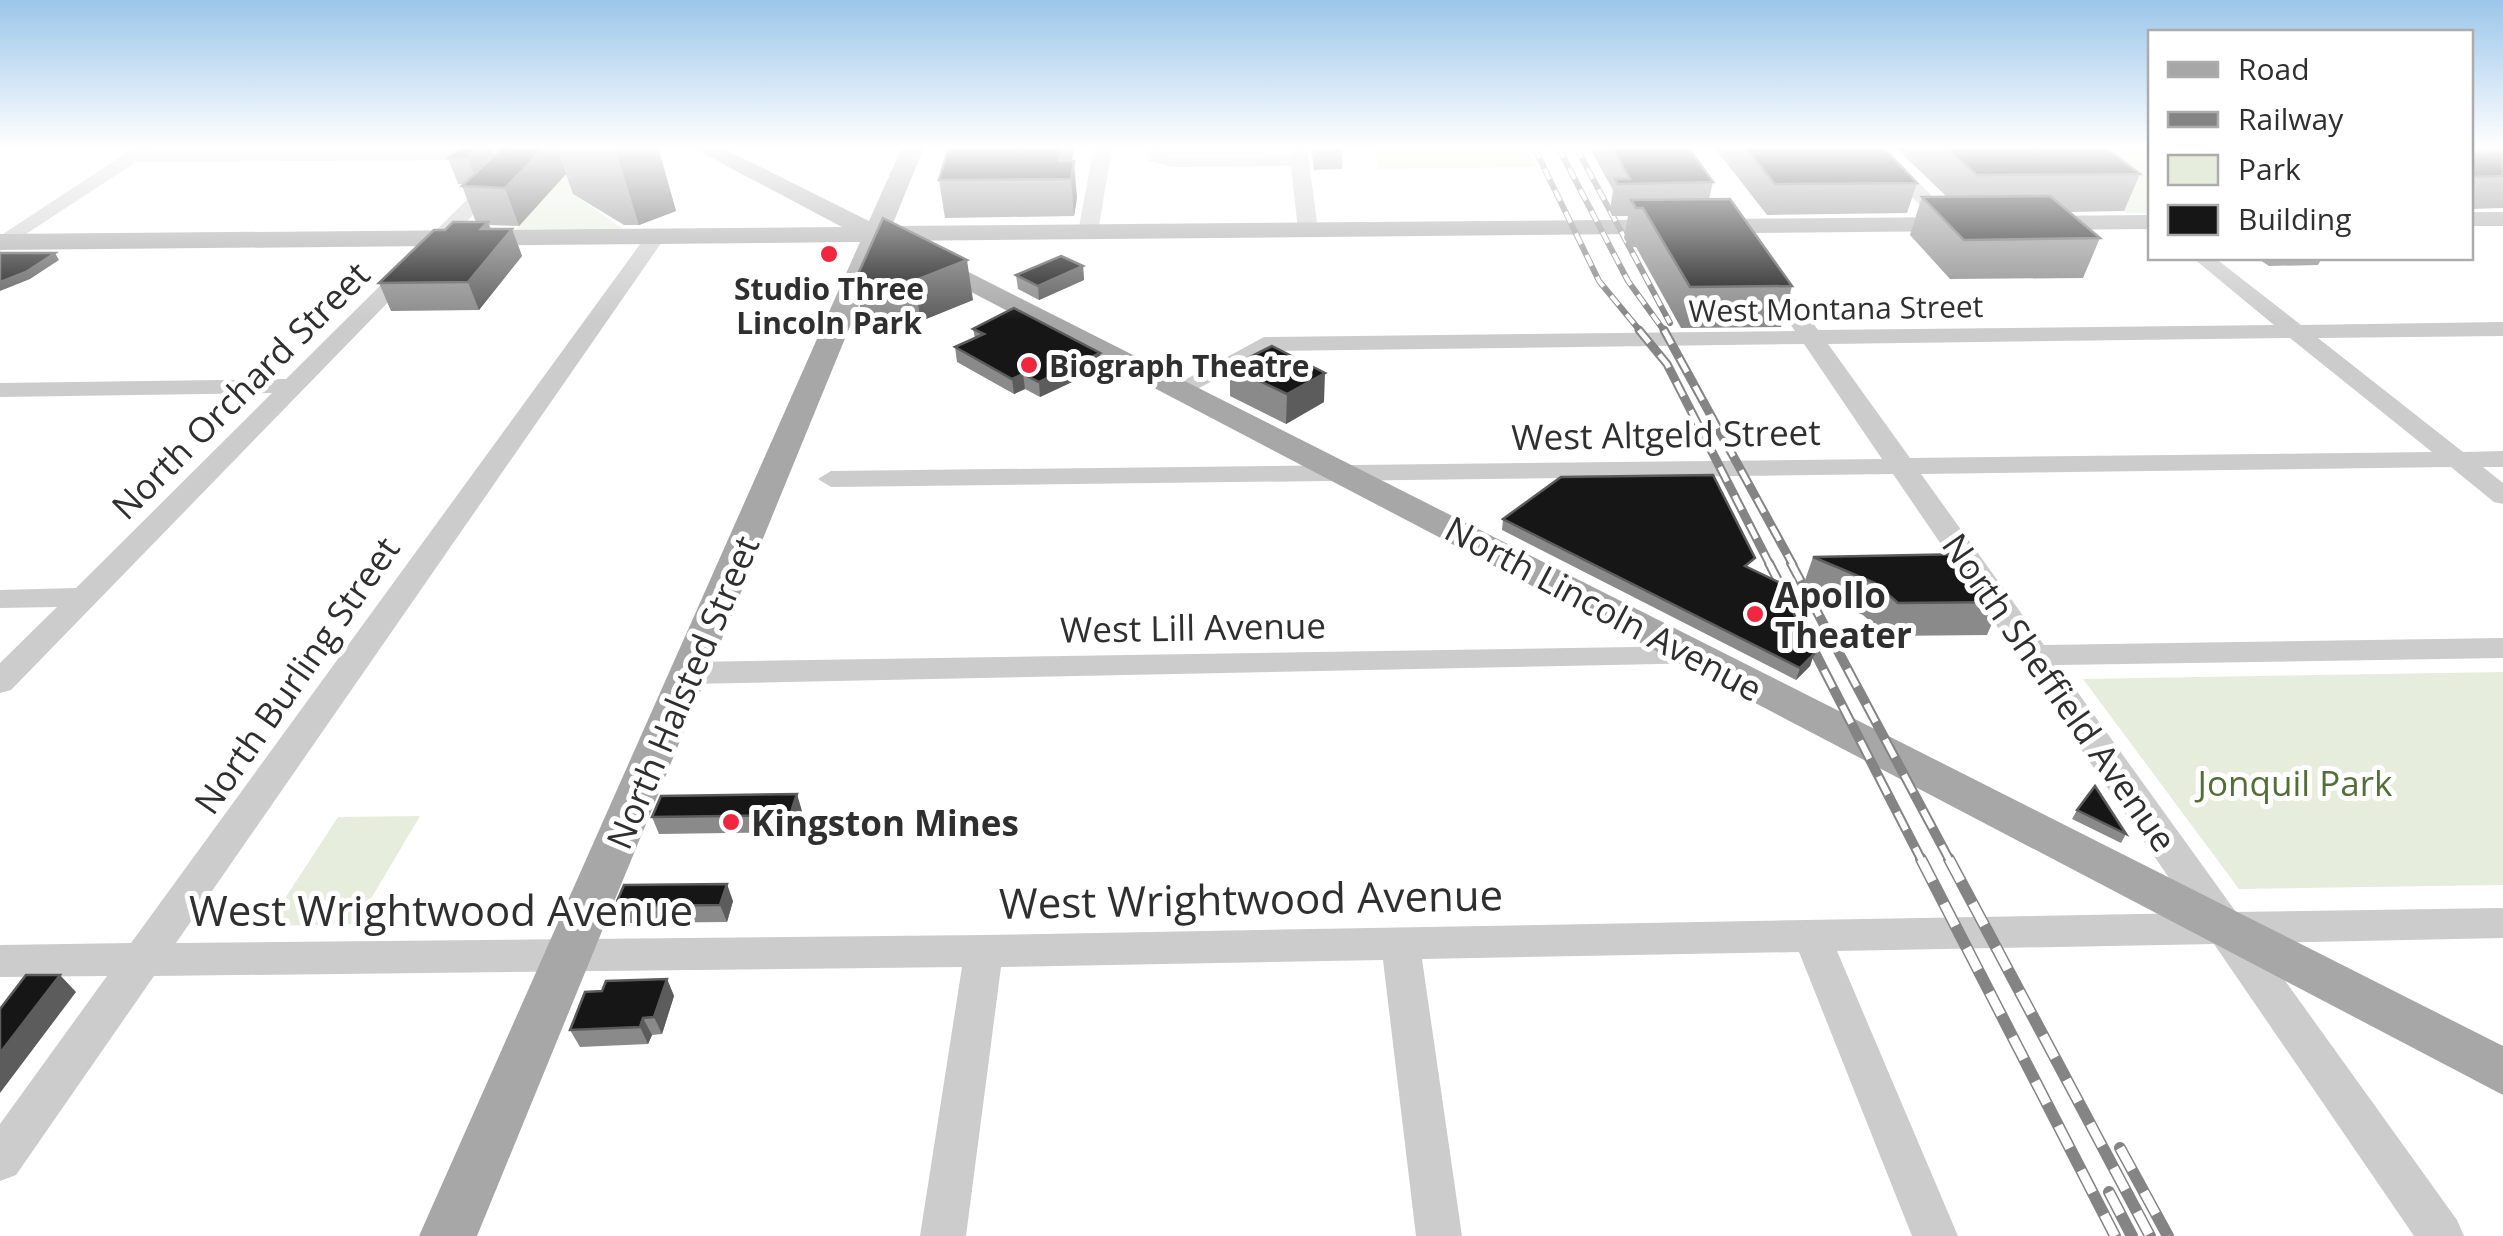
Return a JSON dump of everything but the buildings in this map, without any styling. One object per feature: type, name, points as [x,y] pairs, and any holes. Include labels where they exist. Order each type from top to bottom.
[{"type":"main road","name":"North Lincoln Avenue","points":[[818,205],[1346,473],[2503,1072]]},
{"type":"main road","name":"North Halsted Street","points":[[448,1236],[889,205]]},
{"type":"main road","points":[[1,243],[1308,230],[1726,215],[1949,224],[2148,222]]},
{"type":"main road","points":[[2473,219],[2503,219]]},
{"type":"street","points":[[1,243],[59,205]]},
{"type":"street","name":"North Orchard Street","points":[[0,682],[473,205]]},
{"type":"street","points":[[1088,232],[1093,205]]},
{"type":"street","points":[[1305,205],[1308,230]]},
{"type":"street","points":[[1930,205],[1949,224]]},
{"type":"street","name":"North Sheffield Avenue","points":[[1726,215],[2440,1236]]},
{"type":"street","name":"North Burling Street","points":[[0,1160],[656,236]]},
{"type":"street","points":[[2206,260],[2503,496]]},
{"type":"street","name":"West Montana Street","points":[[1180,389],[1264,344],[2503,329]]},
{"type":"street","points":[[0,390],[291,386]]},
{"type":"street","name":"West Altgeld Street","points":[[831,479],[2503,459]]},
{"type":"street","points":[[0,600],[85,597]]},
{"type":"street","points":[[2034,655],[2503,648]]},
{"type":"street","name":"West Lill Avenue","points":[[690,673],[1697,656]]},
{"type":"street","name":"West Wrightwood Avenue","points":[[0,961],[984,951],[2503,923]]},
{"type":"street","points":[[1811,934],[1935,1236]]},
{"type":"street","points":[[1400,942],[1438,1236]]},
{"type":"street","points":[[943,1236],[984,951]]},
{"type":"green space","points":[[538,205],[588,205],[623,229],[516,229]]},
{"type":"green space","points":[[2116,205],[2148,205],[2148,213],[2126,213]]},
{"type":"green space","name":"Jonquil Park","points":[[2503,672],[2503,885],[2239,889],[2083,679]]},
{"type":"green space","points":[[420,816],[356,924],[267,926],[338,817]]},
{"type":"railway","points":[[1562,205],[1599,281],[1641,332]]},
{"type":"railway","points":[[1588,205],[1628,281],[1665,332]]},
{"type":"railway","points":[[1607,205],[1670,323]]},
{"type":"railway","points":[[1639,330],[1667,364],[1770,565]]},
{"type":"railway","points":[[1664,330],[1793,565]]},
{"type":"railway","points":[[1769,563],[1922,861]]},
{"type":"railway","points":[[1791,563],[1950,861]]},
{"type":"railway","points":[[1921,859],[2115,1236]]},
{"type":"railway","points":[[1949,859],[2150,1236]]},
{"type":"railway","points":[[2120,1148],[2168,1236]]},
{"type":"railway","points":[[2109,1192],[2132,1236]]},
{"type":"place","name":"Studio Three Lincoln Park","points":[[829,254]]},
{"type":"place","name":"Biograph Theatre","points":[[1029,365]]},
{"type":"place","name":"Apollo Theater","points":[[1755,614]]},
{"type":"place","name":"Kingston Mines","points":[[731,822]]}]
